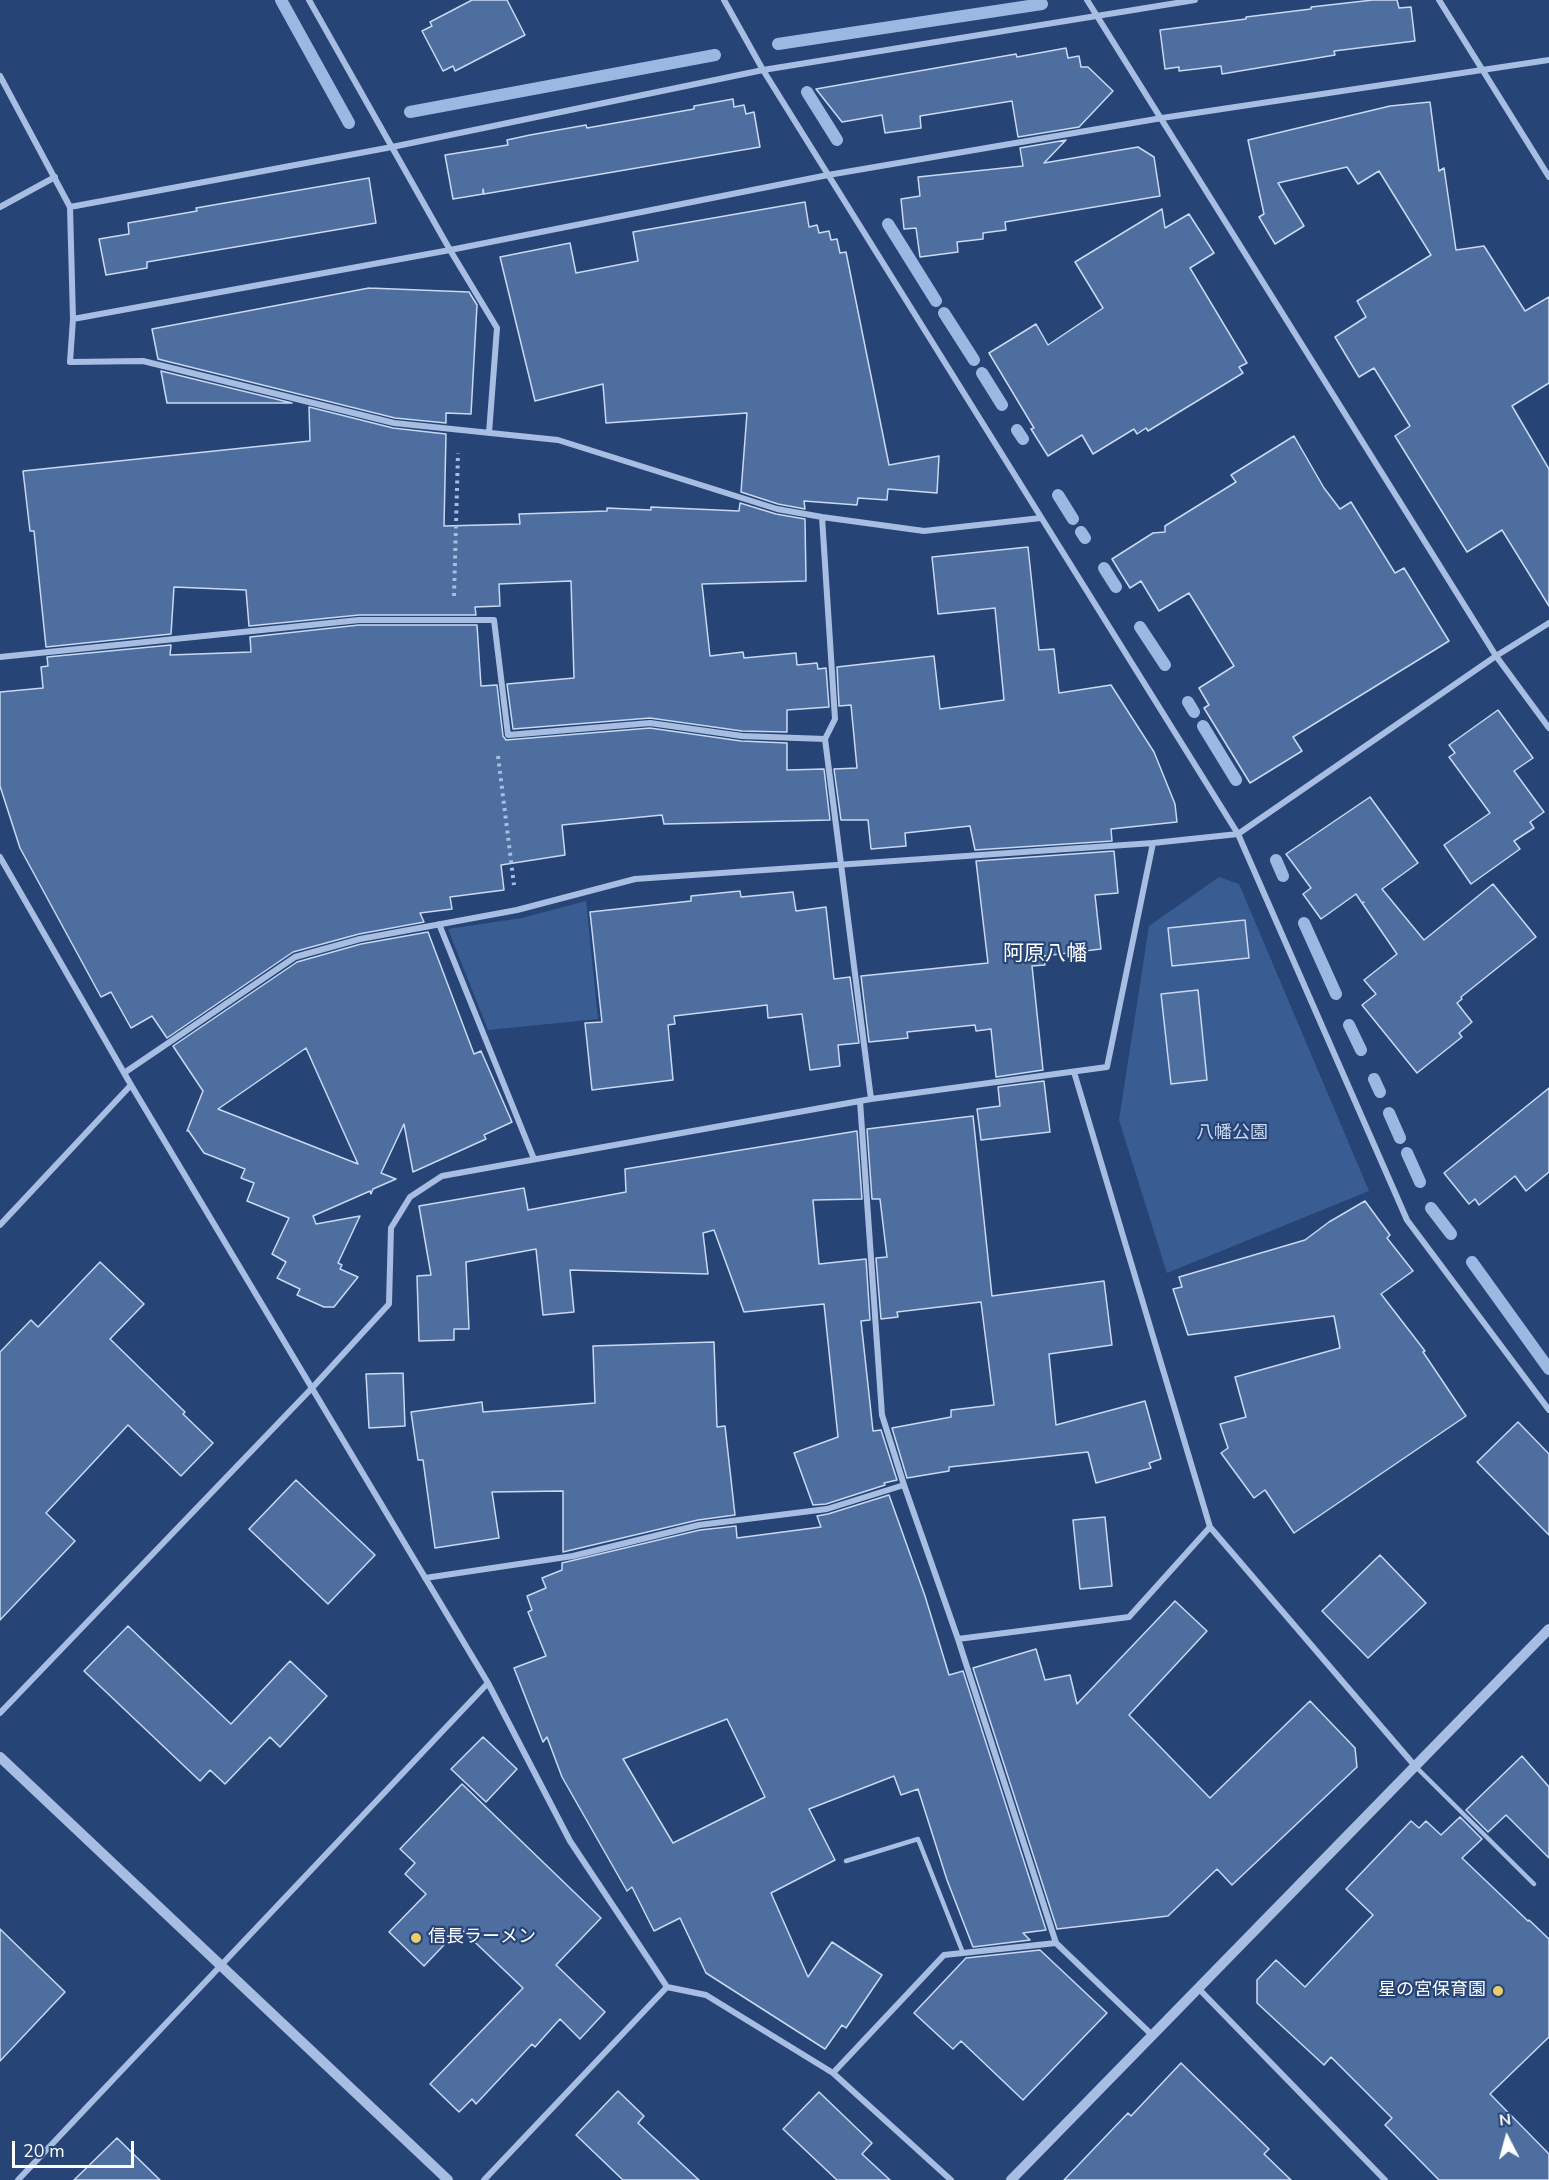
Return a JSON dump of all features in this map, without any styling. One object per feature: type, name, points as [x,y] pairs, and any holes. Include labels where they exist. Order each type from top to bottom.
[{"type":"street","points":[[309,0],[450,250],[497,328],[489,433]]},
{"type":"street","points":[[724,0],[763,70],[1238,834],[1407,1220],[1549,1410]]},
{"type":"street","points":[[1087,0],[1496,656],[1549,728]]},
{"type":"street","points":[[70,207],[392,147],[763,70],[1195,0]]},
{"type":"street","points":[[1439,0],[1549,177]]},
{"type":"street","points":[[73,320],[450,250],[828,175],[1162,118],[1549,60]]},
{"type":"street","points":[[0,76],[70,207],[73,320],[70,362],[143,362],[393,423],[558,440],[777,509],[822,517],[924,531],[1041,518]]},
{"type":"street","points":[[0,207],[55,177]]},
{"type":"street","points":[[822,517],[835,719],[825,739],[872,1099]]},
{"type":"street","points":[[0,657],[359,620],[494,620],[508,735],[650,723],[742,736],[825,739]]},
{"type":"street","points":[[124,1073],[295,957],[360,939],[517,910],[635,879],[1153,843],[1238,834],[1496,656],[1549,623]]},
{"type":"street","points":[[0,1713],[312,1388],[389,1304],[391,1228],[410,1197],[442,1176],[872,1099],[1107,1067],[1153,843]]},
{"type":"street","points":[[0,858],[131,1085],[488,1683],[570,1841],[667,1987],[706,1995],[833,2073],[951,2180]]},
{"type":"street","points":[[439,924],[534,1159]]},
{"type":"street","points":[[1074,1072],[1209,1527],[1414,1766]]},
{"type":"street","points":[[0,1225],[131,1085]]},
{"type":"street","points":[[860,1101],[882,1415],[958,1639],[1056,1943],[1152,2034]]},
{"type":"street","points":[[426,1578],[573,1556],[699,1525],[827,1509],[904,1485]]},
{"type":"street","points":[[958,1639],[1128,1617],[1209,1527]]},
{"type":"street","points":[[1011,2180],[1549,1629]]},
{"type":"street","points":[[18,2180],[488,1683]]},
{"type":"street","points":[[0,1757],[448,2180]]},
{"type":"street","points":[[833,2073],[944,1955],[1056,1943]]},
{"type":"street","points":[[484,2180],[667,1987]]},
{"type":"street","points":[[1198,1988],[1385,2180]]},
{"type":"lane","points":[[1414,1766],[1534,1884]]},
{"type":"lane","points":[[846,1861],[918,1839],[963,1953]]},
{"type":"path","points":[[453,621],[459,429]]},
{"type":"path","points":[[508,735],[495,736],[517,910]]},
{"type":"green space","name":"八幡公園","points":[[1219,877],[1239,884],[1369,1191],[1167,1273],[1119,1120],[1149,926]]},
{"type":"green space","points":[[586,901],[598,1019],[488,1030],[448,929],[522,918]]},
{"type":"building","points":[[472,0],[507,0],[525,35],[455,71],[453,66],[443,71],[422,31],[432,26],[430,22]]},
{"type":"building","points":[[1373,0],[1397,0],[1399,8],[1411,7],[1415,41],[1334,51],[1335,55],[1222,74],[1221,66],[1179,71],[1179,67],[1165,69],[1160,30]]},
{"type":"building","points":[[1066,48],[1068,58],[1079,56],[1081,67],[1088,67],[1113,91],[1079,127],[1018,137],[1012,101],[920,116],[921,128],[885,133],[882,115],[842,122],[816,89],[1016,54],[1017,57]]},
{"type":"building","points":[[733,99],[734,107],[744,105],[746,114],[754,112],[760,147],[484,194],[483,189],[483,194],[453,199],[445,155],[508,145],[507,140],[530,135],[586,125],[587,128],[694,109],[694,106]]},
{"type":"building","points":[[1430,102],[1439,171],[1444,168],[1456,250],[1484,246],[1525,311],[1549,297],[1549,383],[1512,406],[1549,469],[1549,606],[1502,530],[1467,552],[1395,436],[1410,426],[1374,368],[1359,377],[1335,337],[1366,317],[1357,301],[1431,255],[1379,171],[1358,184],[1347,167],[1278,183],[1304,226],[1275,244],[1259,217],[1264,214],[1248,140],[1390,106]]},
{"type":"building","points":[[1066,140],[1044,163],[1138,147],[1154,157],[1160,196],[1005,222],[1006,230],[983,233],[983,239],[957,242],[958,252],[920,257],[916,228],[904,229],[901,199],[920,196],[918,177],[1023,166],[1020,148]]},
{"type":"building","points":[[369,178],[376,223],[147,262],[147,268],[106,275],[99,239],[129,234],[128,223],[197,211],[196,208]]},
{"type":"building","points":[[805,202],[809,227],[817,225],[819,233],[829,231],[831,240],[837,239],[840,253],[846,252],[889,465],[939,456],[937,493],[888,489],[887,500],[858,498],[857,505],[804,501],[805,509],[778,504],[741,492],[747,413],[606,423],[603,384],[535,401],[500,257],[570,243],[576,273],[638,261],[633,232]]},
{"type":"building","points":[[1162,209],[1165,228],[1189,214],[1214,253],[1190,268],[1247,363],[1239,367],[1243,373],[1148,431],[1146,428],[1137,434],[1134,429],[1093,454],[1082,435],[1048,456],[989,353],[1036,324],[1048,345],[1103,308],[1075,262]]},
{"type":"building","points":[[369,288],[469,292],[477,305],[471,414],[446,413],[446,423],[395,418],[158,359],[152,329]]},
{"type":"building","points":[[161,371],[292,403],[167,403]]},
{"type":"building","points":[[309,407],[393,428],[446,434],[444,526],[520,524],[519,514],[607,511],[607,508],[651,510],[651,507],[739,511],[740,503],[776,514],[805,519],[806,581],[702,584],[710,656],[743,652],[744,658],[796,653],[797,665],[817,663],[818,669],[826,668],[829,707],[787,710],[787,732],[742,731],[650,718],[513,729],[507,684],[574,678],[571,581],[499,584],[500,606],[475,607],[476,615],[359,615],[249,626],[246,590],[174,587],[171,634],[46,647],[34,531],[30,531],[23,471],[310,441]]},
{"type":"building","points":[[1294,436],[1324,488],[1340,509],[1351,502],[1395,573],[1404,568],[1449,641],[1293,737],[1302,751],[1250,783],[1204,708],[1209,705],[1199,688],[1234,666],[1189,593],[1159,611],[1141,581],[1130,588],[1112,559],[1153,533],[1165,532],[1165,526],[1236,482],[1231,475]]},
{"type":"building","points":[[1028,547],[1039,650],[1054,649],[1059,693],[1111,685],[1154,752],[1175,804],[1177,822],[1111,829],[1112,841],[975,850],[970,826],[905,833],[906,846],[871,849],[868,820],[841,820],[834,769],[857,768],[851,705],[839,706],[837,667],[934,656],[940,709],[1004,700],[995,608],[938,614],[932,557]]},
{"type":"building","points":[[359,625],[477,625],[481,686],[497,685],[503,736],[506,740],[650,728],[741,741],[787,743],[787,770],[824,769],[830,820],[664,824],[662,815],[562,825],[565,855],[501,865],[504,890],[450,897],[452,909],[420,913],[424,922],[359,934],[293,952],[167,1038],[152,1016],[131,1028],[111,992],[101,997],[20,848],[0,786],[0,692],[43,688],[41,667],[48,666],[47,657],[171,645],[170,655],[251,652],[250,637]]},
{"type":"building","points":[[1498,710],[1533,758],[1514,771],[1544,812],[1530,822],[1534,828],[1514,841],[1520,849],[1471,884],[1444,845],[1490,813],[1449,757],[1455,753],[1449,745]]},
{"type":"building","points":[[1370,797],[1418,863],[1382,889],[1424,940],[1493,884],[1536,937],[1461,997],[1462,999],[1457,1003],[1472,1022],[1459,1033],[1462,1037],[1417,1073],[1362,1005],[1376,994],[1364,980],[1397,954],[1356,894],[1321,919],[1303,894],[1311,888],[1286,854]]},
{"type":"building","points":[[1114,851],[1118,893],[1095,895],[1101,949],[1044,956],[1045,965],[1032,966],[1043,1070],[996,1077],[991,1029],[976,1031],[975,1025],[907,1032],[908,1038],[869,1042],[861,976],[988,963],[976,861]]},
{"type":"building","points":[[740,891],[741,897],[793,892],[796,911],[826,907],[834,979],[850,977],[859,1043],[838,1045],[840,1066],[810,1070],[802,1014],[768,1018],[767,1005],[674,1016],[675,1024],[668,1025],[673,1080],[592,1090],[585,1023],[602,1022],[590,912],[691,901],[691,896]]},
{"type":"building","points":[[1245,920],[1249,958],[1172,966],[1168,928]]},
{"type":"building","points":[[428,932],[474,1054],[481,1051],[512,1122],[484,1135],[486,1139],[413,1172],[404,1124],[381,1173],[396,1179],[373,1189],[371,1194],[370,1191],[313,1216],[316,1224],[360,1216],[338,1263],[342,1265],[340,1269],[358,1277],[334,1307],[324,1307],[297,1295],[300,1289],[277,1278],[286,1262],[272,1254],[289,1218],[247,1201],[254,1183],[241,1178],[245,1169],[204,1153],[187,1131],[203,1091],[173,1046],[297,962],[361,944]],"holes":[[[306,1048],[358,1164],[218,1109]]]},
{"type":"building","points":[[1198,990],[1207,1080],[1171,1084],[1161,994]]},
{"type":"building","points":[[1044,1081],[1050,1132],[981,1140],[977,1109],[1000,1106],[998,1087]]},
{"type":"building","points":[[1549,1088],[1549,1172],[1526,1191],[1515,1176],[1479,1205],[1475,1199],[1469,1204],[1444,1173]]},
{"type":"building","points":[[973,1116],[992,1296],[1104,1281],[1112,1345],[1049,1354],[1056,1425],[1145,1401],[1161,1459],[1149,1463],[1151,1468],[1096,1483],[1088,1452],[949,1467],[949,1471],[907,1478],[892,1428],[951,1417],[951,1410],[994,1405],[981,1302],[897,1312],[898,1317],[881,1319],[876,1258],[887,1257],[880,1199],[872,1199],[867,1129]]},
{"type":"building","points":[[857,1131],[862,1199],[813,1200],[819,1264],[866,1259],[870,1320],[861,1321],[873,1431],[881,1430],[897,1480],[826,1504],[813,1505],[794,1453],[838,1437],[824,1304],[744,1312],[714,1230],[703,1233],[708,1274],[570,1270],[574,1312],[543,1315],[536,1249],[466,1262],[469,1329],[454,1329],[454,1340],[419,1341],[417,1276],[431,1275],[419,1206],[524,1188],[528,1210],[626,1192],[625,1169]]},
{"type":"building","points":[[1365,1201],[1390,1235],[1387,1238],[1413,1271],[1381,1294],[1425,1351],[1423,1352],[1466,1416],[1294,1533],[1265,1490],[1254,1498],[1221,1453],[1228,1448],[1220,1424],[1246,1417],[1235,1377],[1340,1348],[1334,1316],[1188,1335],[1173,1289],[1182,1287],[1179,1277],[1305,1240],[1329,1222]]},
{"type":"building","points":[[100,1262],[144,1304],[110,1339],[185,1412],[183,1414],[213,1443],[181,1476],[128,1425],[46,1513],[75,1541],[0,1620],[0,1352],[31,1320],[38,1327]]},
{"type":"building","points":[[714,1342],[717,1427],[725,1426],[735,1515],[698,1520],[563,1552],[563,1491],[492,1492],[499,1538],[435,1548],[423,1460],[418,1460],[411,1412],[482,1402],[483,1412],[595,1403],[593,1346]]},
{"type":"building","points":[[403,1373],[405,1426],[369,1428],[366,1374]]},
{"type":"building","points":[[1518,1422],[1549,1454],[1549,1535],[1477,1462]]},
{"type":"building","points":[[296,1480],[375,1555],[328,1604],[249,1529]]},
{"type":"building","points":[[889,1495],[925,1596],[949,1675],[963,1671],[1046,1930],[1023,1933],[1030,1940],[973,1947],[947,1880],[918,1789],[901,1795],[894,1776],[809,1809],[835,1860],[771,1893],[808,1977],[832,1942],[882,1975],[846,2028],[842,2025],[825,2049],[706,1973],[680,1918],[654,1931],[632,1887],[627,1891],[562,1777],[547,1737],[543,1742],[514,1668],[546,1656],[528,1612],[532,1610],[527,1596],[546,1588],[542,1578],[562,1570],[562,1563],[700,1530],[736,1526],[737,1538],[821,1527],[817,1516]],"holes":[[[727,1719],[765,1797],[673,1843],[623,1759]]]},
{"type":"building","points":[[1105,1517],[1112,1586],[1080,1589],[1073,1520]]},
{"type":"building","points":[[1380,1555],[1426,1603],[1368,1658],[1322,1611]]},
{"type":"building","points":[[1175,1601],[1207,1631],[1129,1715],[1210,1798],[1310,1701],[1355,1748],[1357,1767],[1232,1885],[1217,1869],[1168,1916],[1057,1929],[973,1668],[1036,1649],[1045,1680],[1070,1675],[1077,1704]]},
{"type":"building","points":[[128,1626],[231,1724],[290,1661],[327,1696],[280,1747],[270,1737],[225,1784],[210,1770],[200,1781],[84,1671]]},
{"type":"building","points":[[483,1737],[517,1769],[486,1802],[451,1769]]},
{"type":"building","points":[[1522,1756],[1549,1787],[1549,1858],[1506,1815],[1488,1832],[1466,1810]]},
{"type":"building","points":[[462,1784],[601,1918],[556,1965],[605,2012],[580,2039],[560,2019],[535,2047],[532,2044],[476,2104],[472,2099],[459,2112],[430,2084],[523,1988],[460,1928],[424,1966],[389,1932],[426,1894],[405,1874],[415,1863],[400,1849]]},
{"type":"building","points":[[1460,1817],[1482,1839],[1462,1858],[1549,1939],[1549,2037],[1490,2094],[1549,2154],[1549,2180],[1439,2180],[1385,2125],[1392,2118],[1331,2057],[1324,2065],[1257,2003],[1257,1980],[1276,1960],[1305,1987],[1373,1915],[1346,1889],[1411,1821],[1419,1828],[1426,1821],[1441,1835]]},
{"type":"building","points":[[0,1929],[65,1992],[0,2061]]},
{"type":"building","points":[[1040,1950],[1107,2013],[1023,2100],[961,2041],[953,2049],[914,2013],[966,1958]]},
{"type":"building","points":[[1181,2063],[1269,2149],[1264,2154],[1291,2180],[1064,2180],[1128,2113],[1131,2116]]},
{"type":"building","points":[[618,2091],[644,2116],[638,2123],[699,2180],[623,2180],[576,2135]]},
{"type":"building","points":[[819,2092],[872,2143],[862,2154],[890,2180],[837,2180],[783,2129]]},
{"type":"building","points":[[117,2138],[160,2180],[74,2180]]},
{"type":"waterway","points":[[281,0],[349,123]]},
{"type":"waterway","points":[[778,44],[1042,4]]},
{"type":"waterway","points":[[410,112],[715,55]]},
{"type":"waterway","points":[[807,92],[837,140]]},
{"type":"waterway","points":[[888,224],[936,301]]},
{"type":"waterway","points":[[944,313],[974,360]]},
{"type":"waterway","points":[[982,373],[1002,405]]},
{"type":"waterway","points":[[1017,430],[1023,439]]},
{"type":"waterway","points":[[1058,495],[1073,519]]},
{"type":"waterway","points":[[1081,532],[1085,538]]},
{"type":"waterway","points":[[1104,568],[1116,587]]},
{"type":"waterway","points":[[1140,627],[1165,665]]},
{"type":"waterway","points":[[1188,702],[1194,712]]},
{"type":"waterway","points":[[1203,726],[1236,780]]},
{"type":"waterway","points":[[1276,860],[1283,876]]},
{"type":"waterway","points":[[1304,923],[1336,994]]},
{"type":"waterway","points":[[1349,1025],[1361,1050]]},
{"type":"waterway","points":[[1374,1079],[1380,1092]]},
{"type":"waterway","points":[[1389,1113],[1400,1138]]},
{"type":"waterway","points":[[1407,1153],[1420,1182]]},
{"type":"waterway","points":[[1431,1208],[1451,1234]]},
{"type":"waterway","points":[[1472,1262],[1549,1369]]},
{"type":"place","name":"信長ラーメン","points":[[416,1938]]},
{"type":"place","name":"星の宮保育園","points":[[1498,1991]]},
{"type":"district","name":"阿原八幡","points":[[1045,955]]}]
